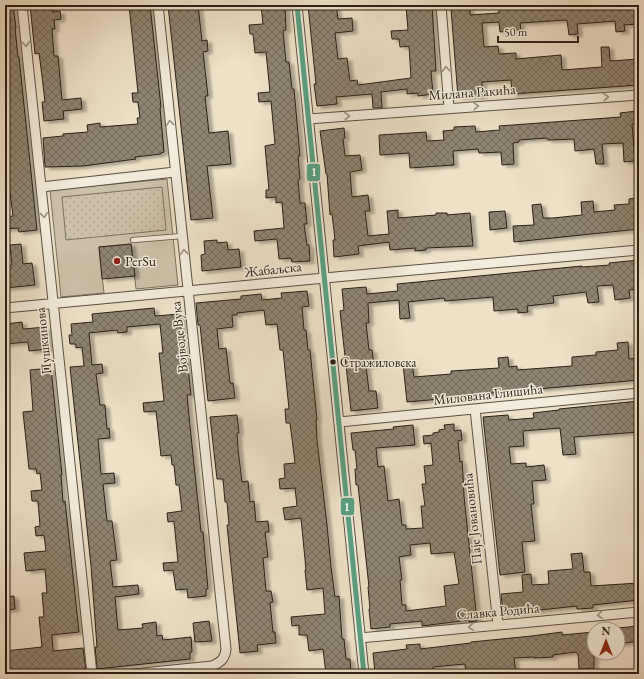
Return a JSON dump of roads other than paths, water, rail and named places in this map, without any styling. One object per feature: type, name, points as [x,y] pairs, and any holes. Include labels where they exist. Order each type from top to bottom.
[{"type":"street","name":"Пушкинова","points":[[22,5],[92,674]]},
{"type":"street","name":"Војводе Вука","points":[[132,674],[212,666],[222,661],[226,653],[158,5]]},
{"type":"street","points":[[296,5],[364,674]]},
{"type":"street","points":[[441,5],[449,108]]},
{"type":"street","name":"Милана Ракића","points":[[308,119],[639,95]]},
{"type":"street","points":[[41,187],[175,172]]},
{"type":"street","name":"Жабаљска","points":[[5,308],[639,250]]},
{"type":"street","name":"Милована Глишића","points":[[339,422],[639,393]]},
{"type":"street","name":"Паје Јовановића","points":[[475,409],[498,625]]},
{"type":"street","name":"Славка Родића","points":[[360,638],[639,612]]},
{"type":"lane","points":[[133,240],[182,236]]},
{"type":"place","name":"PerSu","points":[[117,261]]},
{"type":"place","name":"Стражиловска","points":[[333,362]]}]
